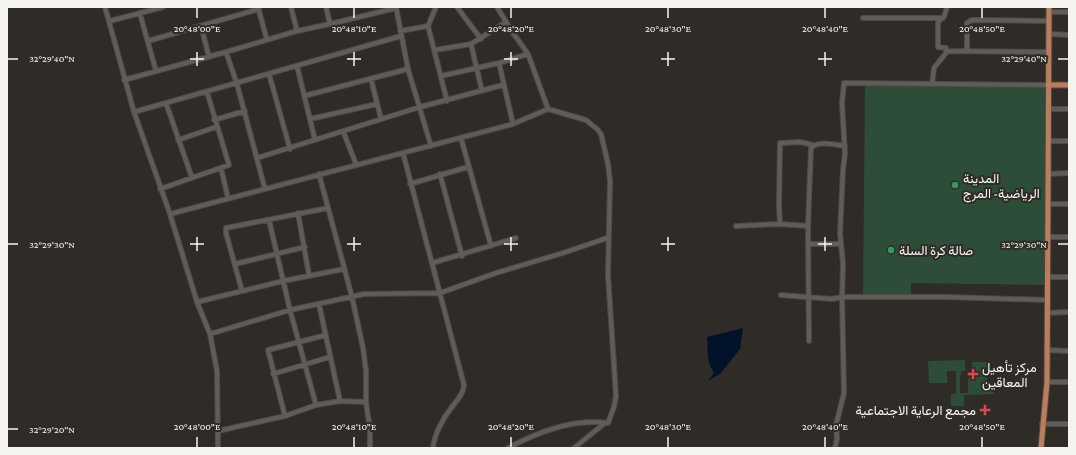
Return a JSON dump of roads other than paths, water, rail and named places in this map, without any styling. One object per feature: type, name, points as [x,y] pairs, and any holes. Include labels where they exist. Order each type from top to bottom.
[{"type":"main road","points":[[1041,448],[1047,382],[1048,85],[1050,52],[1049,9]]},
{"type":"main road","points":[[1048,85],[1069,85]]},
{"type":"street","points":[[105,7],[134,112],[170,214],[197,302],[210,334],[217,371],[218,448]]},
{"type":"street","points":[[110,21],[163,7]]},
{"type":"street","points":[[291,7],[297,31]]},
{"type":"street","points":[[328,7],[330,24]]},
{"type":"street","points":[[436,7],[428,26],[447,101]]},
{"type":"street","points":[[456,7],[481,39]]},
{"type":"street","points":[[497,7],[528,54],[548,109]]},
{"type":"street","points":[[947,7],[938,22],[938,47],[946,48],[946,51],[1050,52]]},
{"type":"street","points":[[148,41],[258,8],[267,40]]},
{"type":"street","points":[[124,80],[297,31],[396,8],[408,69],[431,146]]},
{"type":"street","points":[[1049,9],[1069,12]]},
{"type":"street","points":[[140,14],[156,71]]},
{"type":"street","points":[[863,18],[941,18]]},
{"type":"street","points":[[967,51],[967,23],[972,20],[1049,21]]},
{"type":"street","points":[[435,50],[471,44],[506,22]]},
{"type":"street","points":[[201,26],[209,57]]},
{"type":"street","points":[[400,31],[428,26]]},
{"type":"street","points":[[1049,34],[1069,35]]},
{"type":"street","points":[[134,112],[237,84],[401,36]]},
{"type":"street","points":[[471,44],[482,91]]},
{"type":"street","points":[[932,84],[934,68],[943,59],[946,51]]},
{"type":"street","points":[[226,52],[245,111],[265,189]]},
{"type":"street","points":[[441,76],[499,63],[528,54]]},
{"type":"street","points":[[499,63],[513,124]]},
{"type":"street","points":[[297,66],[314,140]]},
{"type":"street","points":[[304,96],[408,69]]},
{"type":"street","points":[[269,74],[290,149]]},
{"type":"street","points":[[371,79],[381,119]]},
{"type":"street","points":[[835,448],[837,439],[836,425],[844,393],[842,297],[843,264],[841,244],[845,146],[842,103],[844,83],[1048,85]]},
{"type":"street","points":[[257,158],[290,149],[420,107],[503,85]]},
{"type":"street","points":[[160,189],[229,164],[216,127],[207,92]]},
{"type":"street","points":[[166,103],[192,178]]},
{"type":"street","points":[[310,119],[377,104]]},
{"type":"street","points":[[170,214],[513,124],[548,109],[586,120],[597,128],[600,134],[609,176],[607,238],[608,275],[616,400],[608,423],[605,423],[574,448]]},
{"type":"street","points":[[1048,109],[1069,109]]},
{"type":"street","points":[[214,120],[245,111]]},
{"type":"street","points":[[178,140],[216,127]]},
{"type":"street","points":[[343,131],[356,164]]},
{"type":"street","points":[[461,138],[491,246]]},
{"type":"street","points":[[1048,141],[1069,141]]},
{"type":"street","points":[[780,224],[778,206],[780,143],[800,142],[813,145],[823,144],[845,146]]},
{"type":"street","points":[[809,341],[808,226],[810,151],[813,145]]},
{"type":"street","points":[[403,153],[464,385],[461,396],[451,409],[434,439],[433,448]]},
{"type":"street","points":[[410,184],[468,166]]},
{"type":"street","points":[[221,168],[228,198]]},
{"type":"street","points":[[1048,174],[1069,173]]},
{"type":"street","points":[[319,174],[352,297],[365,359],[366,402],[370,424],[370,448]]},
{"type":"street","points":[[440,174],[462,256]]},
{"type":"street","points":[[1048,204],[1069,204]]},
{"type":"street","points":[[242,291],[226,229],[328,208]]},
{"type":"street","points":[[298,213],[309,275]]},
{"type":"street","points":[[270,220],[276,253],[290,310],[316,406]]},
{"type":"street","points":[[736,226],[780,224],[808,226]]},
{"type":"street","points":[[1047,237],[1069,237]]},
{"type":"street","points":[[432,263],[462,256],[516,238]]},
{"type":"street","points":[[210,334],[290,310],[352,297],[382,292],[440,293],[496,272],[563,253],[607,238]]},
{"type":"street","points":[[809,244],[841,244]]},
{"type":"street","points":[[235,264],[305,247]]},
{"type":"street","points":[[197,302],[309,275],[344,269]]},
{"type":"street","points":[[1047,277],[1069,277]]},
{"type":"street","points":[[781,295],[832,299],[842,297],[939,297],[1047,300]]},
{"type":"street","points":[[319,304],[340,401]]},
{"type":"street","points":[[1047,313],[1069,312]]},
{"type":"street","points":[[285,416],[273,374],[269,349],[326,335]]},
{"type":"street","points":[[1046,350],[1069,351]]},
{"type":"street","points":[[273,374],[330,357]]},
{"type":"street","points":[[1047,382],[1069,382]]},
{"type":"street","points":[[218,431],[285,416],[316,406],[340,401],[366,402]]},
{"type":"street","points":[[508,448],[553,429],[588,421],[605,423]]},
{"type":"street","points":[[1042,424],[1069,424]]},
{"type":"water","points":[[743,328],[740,349],[721,373],[708,381],[714,373],[708,359],[707,337]]},
{"type":"place","name":"المدينة الرياضية- المرج","points":[[955,185]]},
{"type":"place","name":"صالة كرة السلة","points":[[891,250]]},
{"type":"place","name":"مركز تأهيل المعاقين","points":[[973,374]]},
{"type":"place","name":"مجمع الرعاية الاجتماعية","points":[[985,410]]}]
